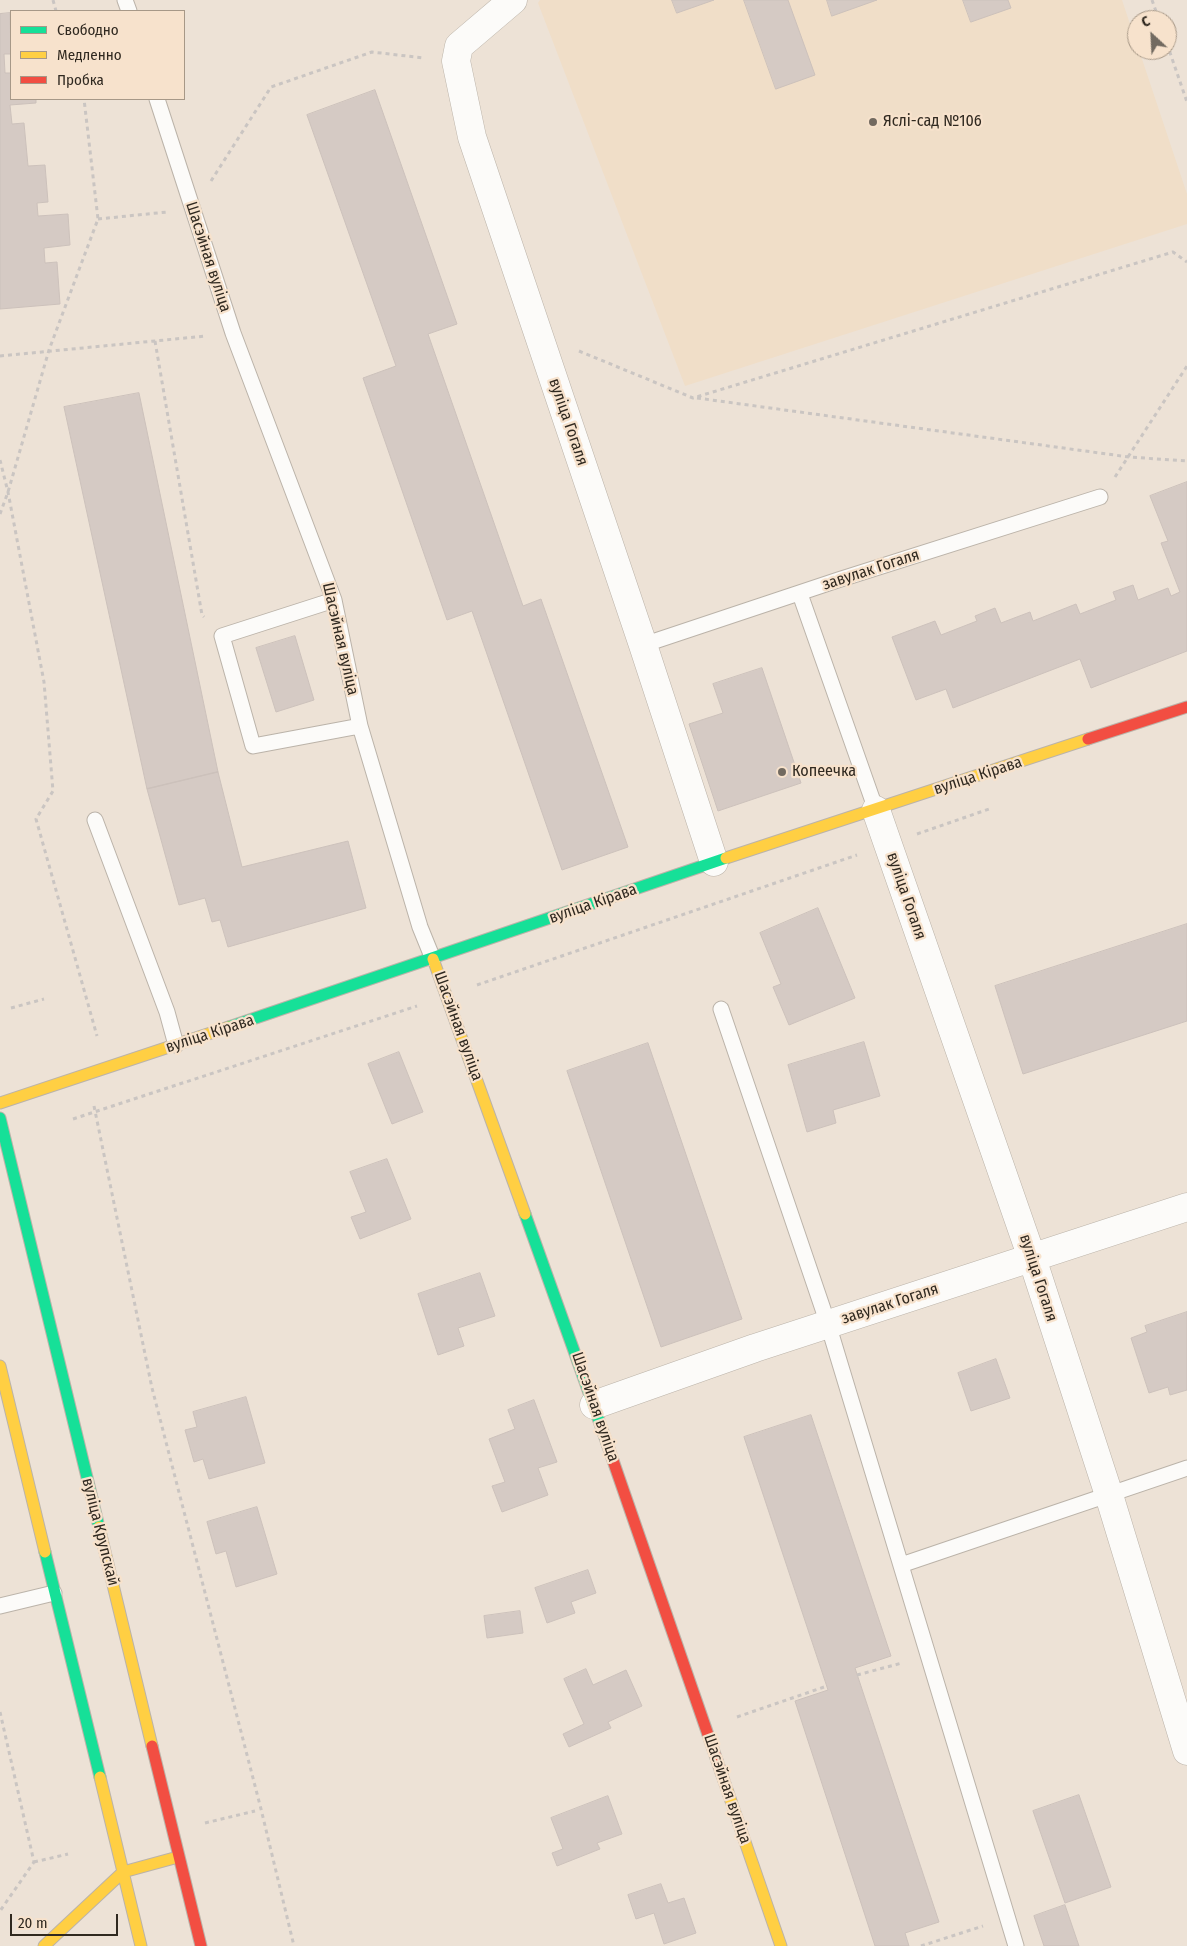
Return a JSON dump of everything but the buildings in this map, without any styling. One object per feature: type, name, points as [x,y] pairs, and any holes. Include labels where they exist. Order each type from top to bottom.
[{"type":"street","points":[[456,61],[459,46],[512,0]]},
{"type":"street","name":"вуліца Гогаля","points":[[456,61],[472,137],[644,646],[714,862]]},
{"type":"street","name":"вуліца Кірава","points":[[0,1103],[714,862],[1187,707]]},
{"type":"street","name":"вуліца Гогаля","points":[[876,810],[1032,1258],[1109,1495],[1187,1751]]},
{"type":"street","name":"Шасэйная вуліца","points":[[434,958],[594,1404],[781,1946]]},
{"type":"street","name":"вуліца Крупскай","points":[[0,1118],[201,1946]]},
{"type":"street","name":"завулак Гогаля","points":[[594,1404],[755,1348],[1187,1207]]},
{"type":"street","points":[[0,1366],[141,1946]]},
{"type":"street","points":[[44,1946],[122,1872],[178,1856]]},
{"type":"lane","name":"Шасэйная вуліца","points":[[157,100],[233,333],[334,600],[360,726],[420,927],[434,958]]},
{"type":"lane","name":"завулак Гогаля","points":[[644,646],[1100,497]]},
{"type":"lane","points":[[800,594],[876,810]]},
{"type":"lane","points":[[334,600],[222,636],[253,746],[360,726]]},
{"type":"lane","points":[[95,820],[167,1012],[176,1045]]},
{"type":"lane","points":[[721,1010],[828,1324],[1016,1946]]},
{"type":"lane","points":[[901,1565],[1187,1468]]},
{"type":"lane","points":[[0,1606],[54,1593]]},
{"type":"path","points":[[98,219],[193,209],[270,87],[372,52],[456,61]]},
{"type":"path","points":[[1173,60],[1187,102]]},
{"type":"path","points":[[0,514],[49,350],[98,219],[84,100]]},
{"type":"path","points":[[693,398],[1173,252],[1187,262]]},
{"type":"path","points":[[0,356],[233,333]]},
{"type":"path","points":[[539,334],[693,398],[1129,457],[1187,461]]},
{"type":"path","points":[[155,341],[202,614],[222,636]]},
{"type":"path","points":[[1100,497],[1129,457],[1187,366]]},
{"type":"path","points":[[0,460],[8,492],[44,682],[53,791],[36,819],[98,1035],[88,1074],[152,1388],[262,1808],[294,1946]]},
{"type":"path","points":[[73,1119],[447,996],[1000,805]]},
{"type":"path","points":[[11,1008],[44,1000]]},
{"type":"path","points":[[857,1676],[928,1656]]},
{"type":"path","points":[[706,1728],[826,1686]]},
{"type":"path","points":[[0,1712],[34,1862]]},
{"type":"path","points":[[203,1823],[255,1811]]},
{"type":"path","points":[[0,1911],[34,1862],[68,1854]]},
{"type":"path","points":[[921,1946],[1007,1918]]},
{"type":"shaded area","name":"Яслі-сад №106","points":[[540,0],[1122,0],[1127,15],[1127,60],[1142,60],[1187,194],[1187,224],[685,386],[538,3]]},
{"type":"traffic: fast","points":[[229,1027],[726,858]]},
{"type":"traffic: fast","points":[[0,1118],[99,1527]]},
{"type":"traffic: fast","points":[[525,1214],[608,1446]]},
{"type":"traffic: fast","points":[[45,1552],[100,1777]]},
{"type":"traffic: slow","points":[[726,858],[1088,739]]},
{"type":"traffic: slow","points":[[433,959],[525,1214]]},
{"type":"traffic: slow","points":[[0,1103],[229,1027]]},
{"type":"traffic: slow","points":[[0,1366],[45,1552]]},
{"type":"traffic: slow","points":[[99,1527],[152,1746]]},
{"type":"traffic: slow","points":[[722,1775],[781,1946]]},
{"type":"traffic: slow","points":[[100,1777],[141,1946]]},
{"type":"traffic: slow","points":[[44,1946],[123,1872],[178,1857]]},
{"type":"traffic: jam","points":[[1088,739],[1187,707]]},
{"type":"traffic: jam","points":[[608,1446],[722,1775]]},
{"type":"traffic: jam","points":[[152,1746],[201,1946]]},
{"type":"place","name":"Яслі-сад №106","points":[[873,122]]},
{"type":"place","name":"Копеечка","points":[[782,772]]}]
